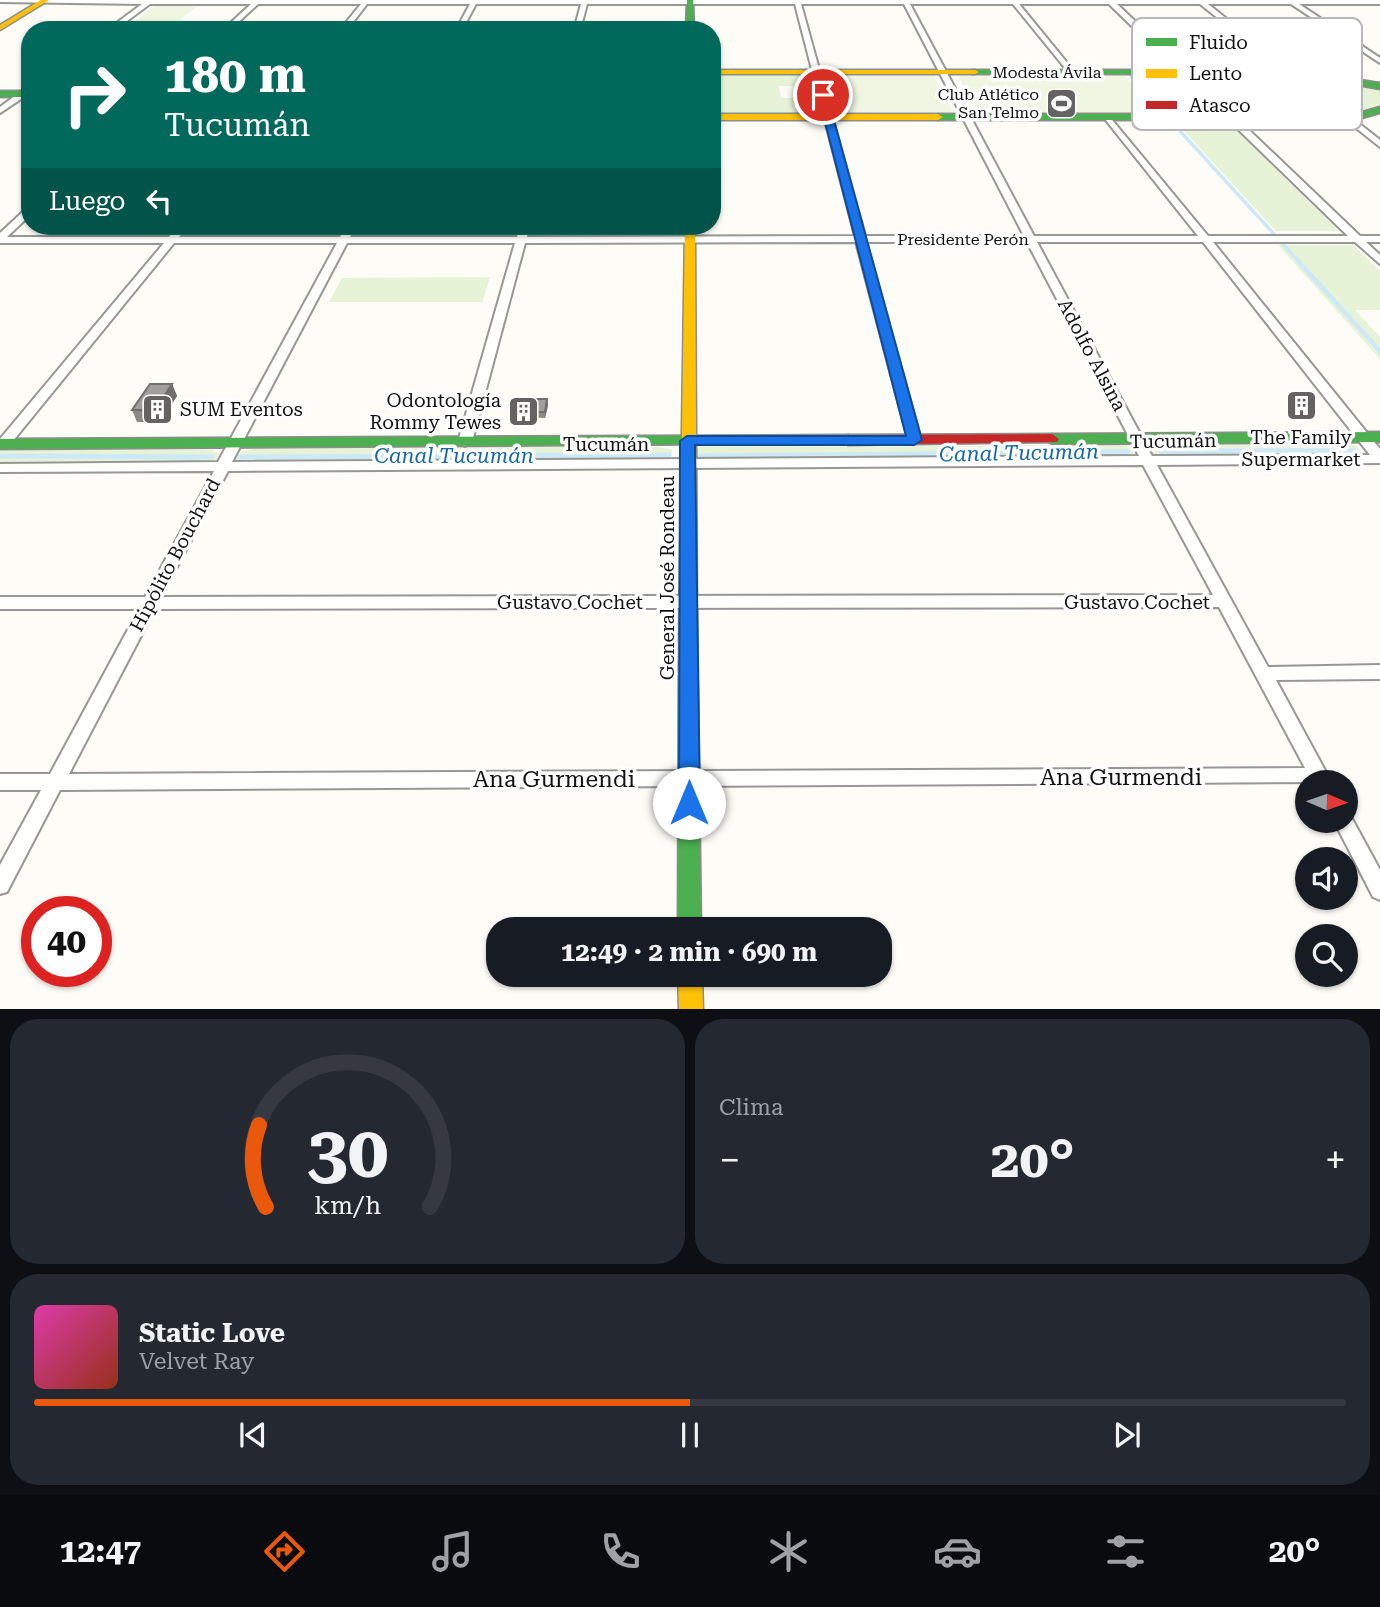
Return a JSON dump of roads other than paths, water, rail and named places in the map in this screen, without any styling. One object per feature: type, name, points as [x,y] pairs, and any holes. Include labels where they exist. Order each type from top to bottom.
[{"type":"street","points":[[0,0],[1380,1]]},
{"type":"street","points":[[0,28],[44,1]]},
{"type":"street","points":[[122,21],[149,1]]},
{"type":"street","points":[[236,21],[257,1]]},
{"type":"street","points":[[350,21],[366,1]]},
{"type":"street","points":[[464,21],[475,1]]},
{"type":"street","points":[[579,21],[584,1]]},
{"type":"street","points":[[690,1],[690,21]]},
{"type":"street","points":[[798,1],[914,440]]},
{"type":"street","name":"Adolfo Alsina","points":[[905,1],[1136,439],[1315,770]]},
{"type":"street","points":[[1013,1],[1070,72]]},
{"type":"street","points":[[1110,1],[1132,22]]},
{"type":"street","points":[[1200,1],[1221,18]]},
{"type":"street","points":[[1291,1],[1316,18]]},
{"type":"street","points":[[1362,49],[1380,61]]},
{"type":"street","name":"Modesta Ávila","points":[[721,72],[1132,72]]},
{"type":"street","name":"Modesta Ávila","points":[[1362,83],[1380,86]]},
{"type":"street","points":[[0,94],[21,93]]},
{"type":"street","points":[[0,111],[21,97]]},
{"type":"street","points":[[1362,114],[1380,110]]},
{"type":"street","points":[[721,117],[1132,117]]},
{"type":"street","points":[[1108,117],[1380,459]]},
{"type":"street","points":[[1244,130],[1380,261]]},
{"type":"street","points":[[1362,130],[1380,144]]},
{"type":"street","points":[[0,239],[21,219]]},
{"type":"street","name":"Presidente Perón","points":[[721,233],[861,239],[1380,239]]},
{"type":"street","points":[[2,444],[176,235]]},
{"type":"street","name":"Hipólito Bouchard","points":[[0,885],[346,235]]},
{"type":"street","points":[[465,442],[523,235]]},
{"type":"street","name":"Presidente Perón","points":[[0,239],[522,239],[618,235]]},
{"type":"street","name":"General José Rondeau","points":[[690,235],[687,441],[690,917]]},
{"type":"street","name":"Tucumán","points":[[2,444],[1380,437]]},
{"type":"street","name":"Tucumán","points":[[0,468],[1149,463],[1380,459]]},
{"type":"street","name":"Gustavo Cochet","points":[[0,603],[1224,601]]},
{"type":"street","points":[[1263,674],[1380,672]]},
{"type":"street","name":"Ana Gurmendi","points":[[0,782],[689,778],[1295,779]]},
{"type":"street","points":[[1349,833],[1380,890]]},
{"type":"street","points":[[691,987],[691,1009]]},
{"type":"waterway","points":[[1127,72],[1132,78]]},
{"type":"waterway","points":[[1179,130],[1274,234]]},
{"type":"waterway","points":[[1281,242],[1300,263]]},
{"type":"waterway","points":[[1298,261],[1380,351]]},
{"type":"waterway","name":"Canal Tucumán","points":[[1161,451],[1354,451]]},
{"type":"waterway","name":"Canal Tucumán","points":[[700,456],[1127,452],[1078,452]]},
{"type":"waterway","name":"Canal Tucumán","points":[[240,457],[669,455]]},
{"type":"waterway","name":"Canal Tucumán","points":[[0,456],[212,457]]},
{"type":"place","name":"Club Atlético San Telmo","points":[[1062,103]]},
{"type":"place","name":"The Family Supermarket","points":[[1301,406]]},
{"type":"place","name":"SUM Eventos","points":[[157,409]]},
{"type":"place","name":"Odontología Rommy Tewes","points":[[524,411]]}]
